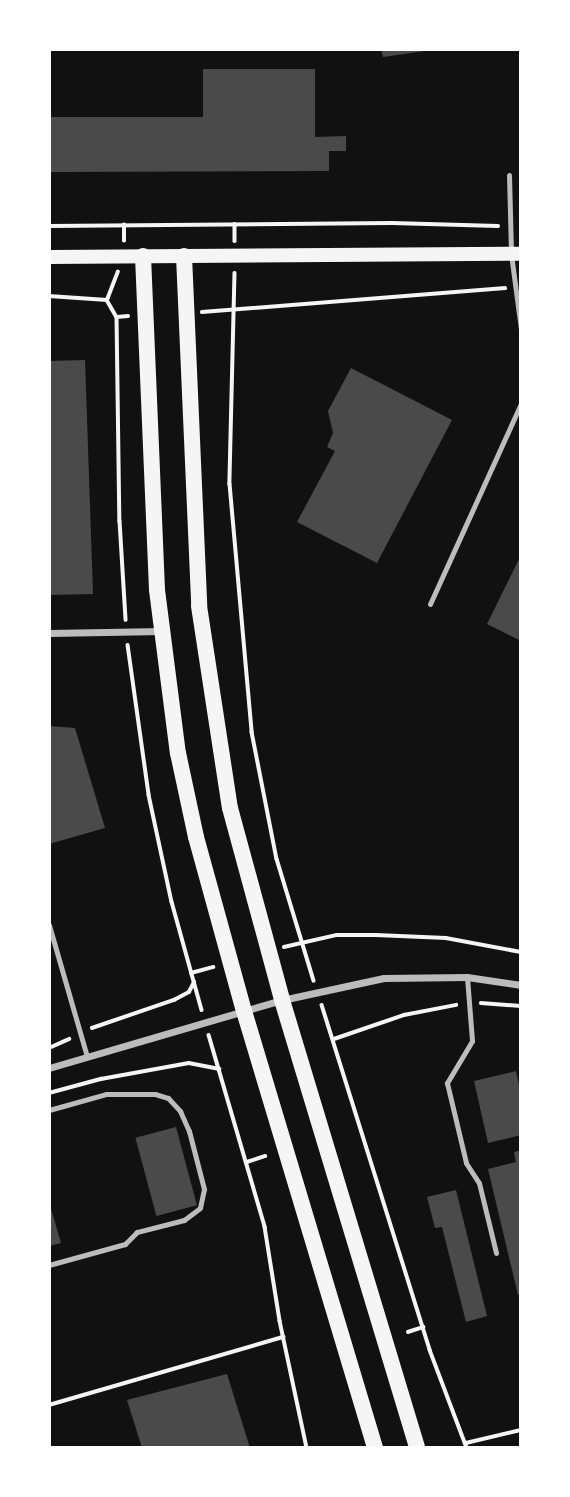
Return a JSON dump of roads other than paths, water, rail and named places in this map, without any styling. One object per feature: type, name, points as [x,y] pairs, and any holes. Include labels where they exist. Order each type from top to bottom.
[{"type":"main road","points":[[49,257],[516,254]]},
{"type":"main road","points":[[143,256],[152,501],[162,631],[178,753],[196,837],[230,963],[375,1448]]},
{"type":"main road","points":[[184,256],[194,509],[207,671],[230,808],[282,1000],[417,1448]]},
{"type":"street","points":[[49,633],[162,631]]},
{"type":"street","points":[[49,1068],[282,1000],[384,978],[467,977],[521,985]]},
{"type":"lane","points":[[509,175],[516,254],[515,288],[521,329]]},
{"type":"lane","points":[[430,604],[521,403]]},
{"type":"lane","points":[[49,925],[87,1057]]},
{"type":"lane","points":[[467,977],[472,1041],[447,1083],[466,1163],[479,1183],[496,1253]]},
{"type":"lane","points":[[49,1110],[106,1094],[155,1094],[168,1098],[180,1111],[189,1131],[204,1189],[200,1208],[184,1220],[136,1233],[125,1244],[49,1265]]}]
